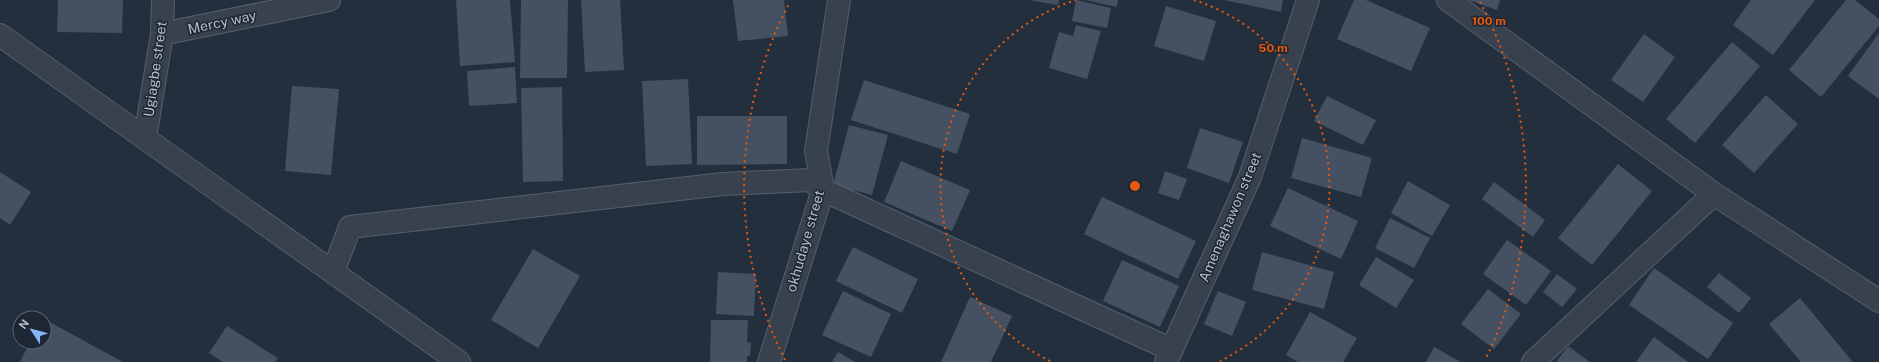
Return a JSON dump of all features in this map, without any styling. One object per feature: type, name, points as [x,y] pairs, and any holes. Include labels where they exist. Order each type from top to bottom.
[{"type":"street","name":"Ugiagbe street","points":[[145,138],[162,34],[163,0]]},
{"type":"street","name":"Mercy way","points":[[162,34],[329,0]]},
{"type":"street","name":"okhudaye street","points":[[769,362],[823,190],[816,151],[839,0]]},
{"type":"street","name":"Amenaghawon street","points":[[1169,356],[1250,177],[1308,0]]},
{"type":"street","points":[[1448,0],[1714,194],[1879,301]]},
{"type":"street","points":[[0,35],[459,362]]},
{"type":"street","points":[[333,272],[350,227],[723,184],[810,180],[823,190],[1169,356]]},
{"type":"street","points":[[1533,362],[1714,194]]},
{"type":"building","points":[[58,0],[123,0],[122,33],[57,32]]},
{"type":"building","points":[[456,0],[510,0],[515,62],[460,66]]},
{"type":"building","points":[[521,0],[568,0],[567,78],[520,78]]},
{"type":"building","points":[[581,0],[620,0],[624,70],[585,72]]},
{"type":"building","points":[[733,0],[784,0],[788,36],[738,41]]},
{"type":"building","points":[[1029,0],[1059,0],[1058,5]]},
{"type":"building","points":[[1076,0],[1111,8],[1107,28],[1072,21]]},
{"type":"building","points":[[1085,0],[1118,0],[1117,7]]},
{"type":"building","points":[[1224,0],[1283,0],[1281,12]]},
{"type":"building","points":[[1354,0],[1366,0],[1430,28],[1411,71],[1337,39]]},
{"type":"building","points":[[1468,0],[1500,0],[1497,10]]},
{"type":"building","points":[[1751,0],[1815,0],[1773,55],[1733,25]]},
{"type":"building","points":[[1846,0],[1855,0],[1879,19],[1879,26],[1821,97],[1789,70]]},
{"type":"building","points":[[1166,6],[1216,21],[1204,61],[1154,46]]},
{"type":"building","points":[[1076,25],[1101,31],[1087,79],[1049,68],[1059,32],[1073,36]]},
{"type":"building","points":[[1879,33],[1879,99],[1848,76]]},
{"type":"building","points":[[1644,34],[1675,57],[1643,102],[1611,80]]},
{"type":"building","points":[[1732,42],[1760,66],[1695,143],[1666,119]]},
{"type":"building","points":[[515,67],[517,103],[469,106],[467,71]]},
{"type":"building","points":[[688,79],[692,164],[646,166],[642,81]]},
{"type":"building","points":[[864,80],[970,114],[957,154],[851,120]]},
{"type":"building","points":[[292,86],[339,89],[331,175],[285,171]]},
{"type":"building","points":[[562,87],[563,181],[523,182],[521,88]]},
{"type":"building","points":[[1766,95],[1798,124],[1754,173],[1722,145]]},
{"type":"building","points":[[1327,96],[1376,120],[1363,145],[1314,121]]},
{"type":"building","points":[[697,116],[787,116],[787,164],[697,165]]},
{"type":"building","points":[[849,125],[888,135],[872,195],[833,185]]},
{"type":"building","points":[[1200,128],[1243,142],[1229,183],[1187,168]]},
{"type":"building","points":[[1302,138],[1372,158],[1361,197],[1291,178]]},
{"type":"building","points":[[901,161],[970,190],[952,231],[884,202]]},
{"type":"building","points":[[1618,164],[1652,191],[1592,265],[1558,238]]},
{"type":"building","points":[[1165,171],[1187,179],[1179,200],[1158,193]]},
{"type":"building","points":[[0,172],[31,192],[10,225],[0,218]]},
{"type":"building","points":[[1408,181],[1450,205],[1432,236],[1391,213]]},
{"type":"building","points":[[1494,182],[1545,220],[1533,237],[1482,199]]},
{"type":"building","points":[[1288,188],[1358,221],[1341,259],[1270,226]]},
{"type":"building","points":[[1102,197],[1196,241],[1178,279],[1084,234]]},
{"type":"building","points":[[1390,218],[1430,238],[1414,268],[1375,248]]},
{"type":"building","points":[[1507,240],[1551,271],[1526,305],[1483,274]]},
{"type":"building","points":[[853,247],[918,279],[902,313],[836,281]]},
{"type":"building","points":[[533,249],[580,276],[538,348],[491,320]]},
{"type":"building","points":[[1262,252],[1334,272],[1324,309],[1252,290]]},
{"type":"building","points":[[1376,257],[1414,280],[1396,308],[1359,285]]},
{"type":"building","points":[[1122,260],[1179,286],[1160,327],[1103,301]]},
{"type":"building","points":[[1654,268],[1733,323],[1708,359],[1629,305]]},
{"type":"building","points":[[718,272],[756,274],[754,316],[716,314]]},
{"type":"building","points":[[1719,273],[1751,298],[1739,313],[1707,287]]},
{"type":"building","points":[[1557,274],[1577,289],[1562,307],[1543,292]]},
{"type":"building","points":[[1488,289],[1521,314],[1494,349],[1461,324]]},
{"type":"building","points":[[843,291],[891,314],[871,357],[822,335]]},
{"type":"building","points":[[1218,291],[1246,302],[1232,336],[1204,324]]},
{"type":"building","points":[[970,297],[1012,316],[991,362],[941,362]]},
{"type":"building","points":[[1800,298],[1852,361],[1851,362],[1801,362],[1769,324]]},
{"type":"building","points":[[1310,312],[1357,338],[1343,362],[1298,362],[1286,355]]},
{"type":"building","points":[[711,320],[748,320],[747,342],[751,343],[750,356],[747,356],[747,362],[710,362]]},
{"type":"building","points":[[52,323],[123,362],[20,362],[26,350],[52,350]]},
{"type":"building","points":[[227,326],[278,358],[275,362],[223,362],[209,353]]},
{"type":"building","points":[[1654,337],[1688,362],[1636,362]]},
{"type":"building","points":[[1568,346],[1590,362],[1556,362]]},
{"type":"building","points":[[1434,347],[1461,362],[1426,362]]},
{"type":"building","points":[[838,352],[855,362],[832,362]]}]
